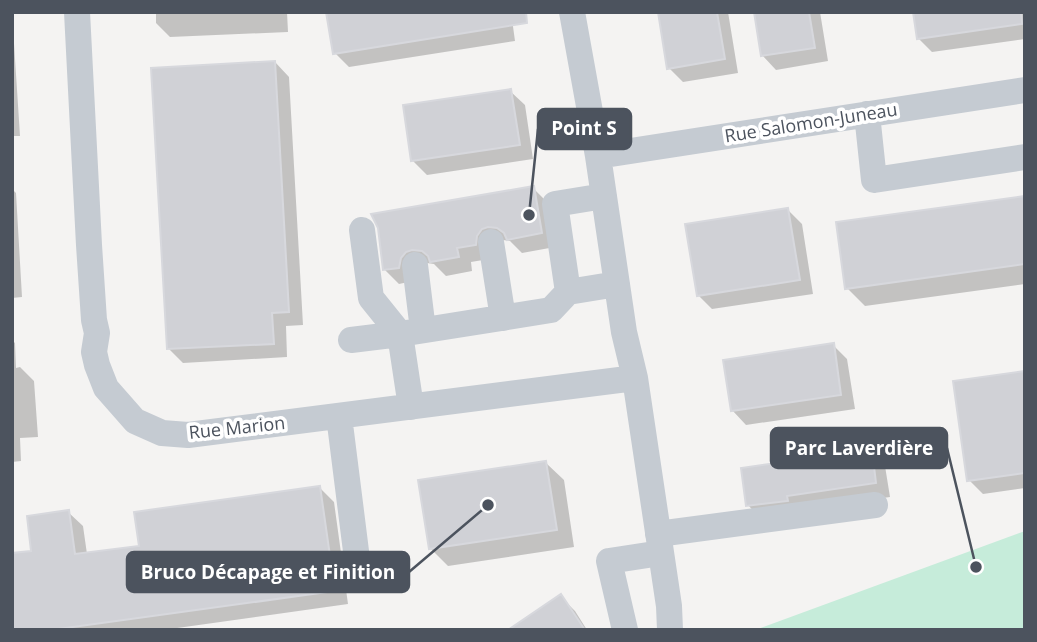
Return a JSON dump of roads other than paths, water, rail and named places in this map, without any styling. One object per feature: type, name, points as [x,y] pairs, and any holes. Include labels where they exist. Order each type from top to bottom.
[{"type":"street","name":"Rue Marion","points":[[77,12],[90,258],[97,333],[94,352],[106,388],[135,421],[162,433],[188,435],[635,378]]},
{"type":"street","points":[[572,12],[598,156],[624,332],[635,378],[670,618]]},
{"type":"street","name":"Rue Salomon-Juneau","points":[[598,156],[1025,90]]},
{"type":"street","points":[[867,114],[874,180],[1025,157]]},
{"type":"street","points":[[568,292],[555,204],[604,197]]},
{"type":"street","points":[[362,230],[371,298],[412,332]]},
{"type":"street","points":[[491,242],[503,318]]},
{"type":"street","points":[[411,407],[415,265]]},
{"type":"street","points":[[351,340],[551,310],[568,292],[617,284]]},
{"type":"street","points":[[339,416],[359,575]]},
{"type":"street","points":[[625,630],[609,561],[660,544],[875,505]]},
{"type":"place","name":"Point S","points":[[529,215]]},
{"type":"place","name":"Bruco Décapage et Finition","points":[[488,505]]},
{"type":"place","name":"Parc Laverdière","points":[[976,567]]}]
